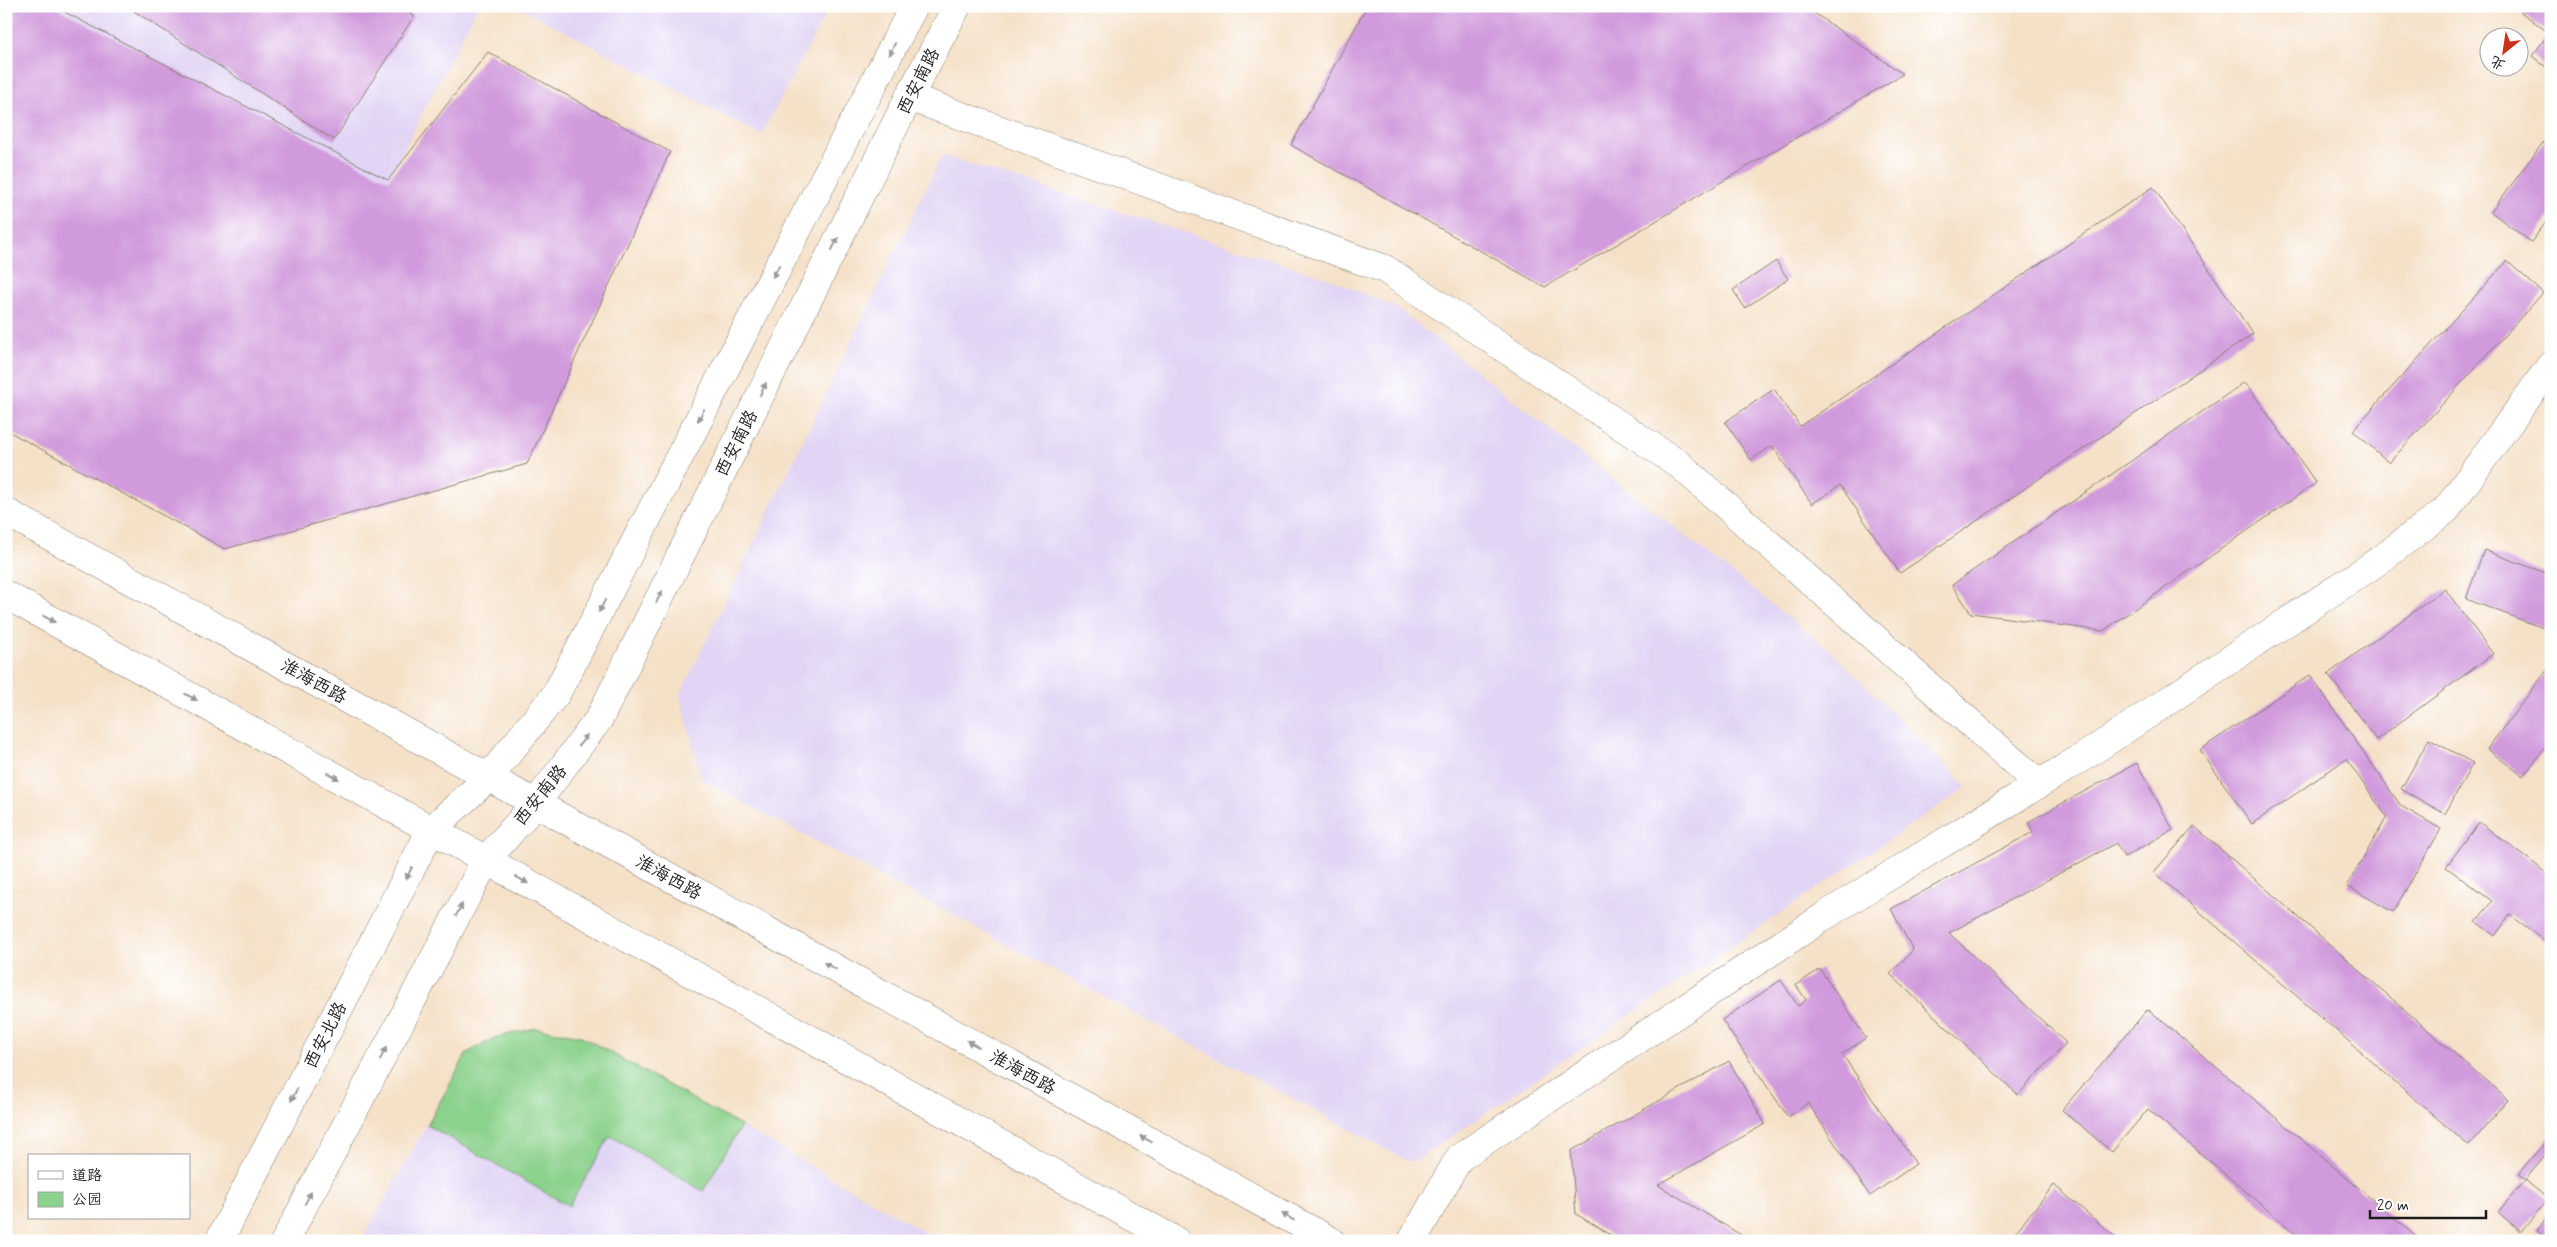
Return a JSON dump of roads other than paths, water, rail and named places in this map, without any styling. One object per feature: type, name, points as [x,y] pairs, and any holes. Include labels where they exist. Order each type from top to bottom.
[{"type":"main road","points":[[431,830],[489,777],[556,694],[914,6]]},
{"type":"main road","name":"西安南路","points":[[486,860],[536,803],[599,719],[956,6]]},
{"type":"main road","points":[[909,97],[1385,270],[1680,465],[2039,784]]},
{"type":"main road","points":[[1412,1241],[1459,1158],[1834,910],[2039,784],[2377,562],[2446,510],[2551,365]]},
{"type":"main road","name":"淮海西路","points":[[6,512],[1331,1241]]},
{"type":"main road","points":[[6,595],[1176,1241]]},
{"type":"main road","name":"西安北路","points":[[219,1241],[431,830]]},
{"type":"main road","points":[[285,1241],[486,860]]}]
